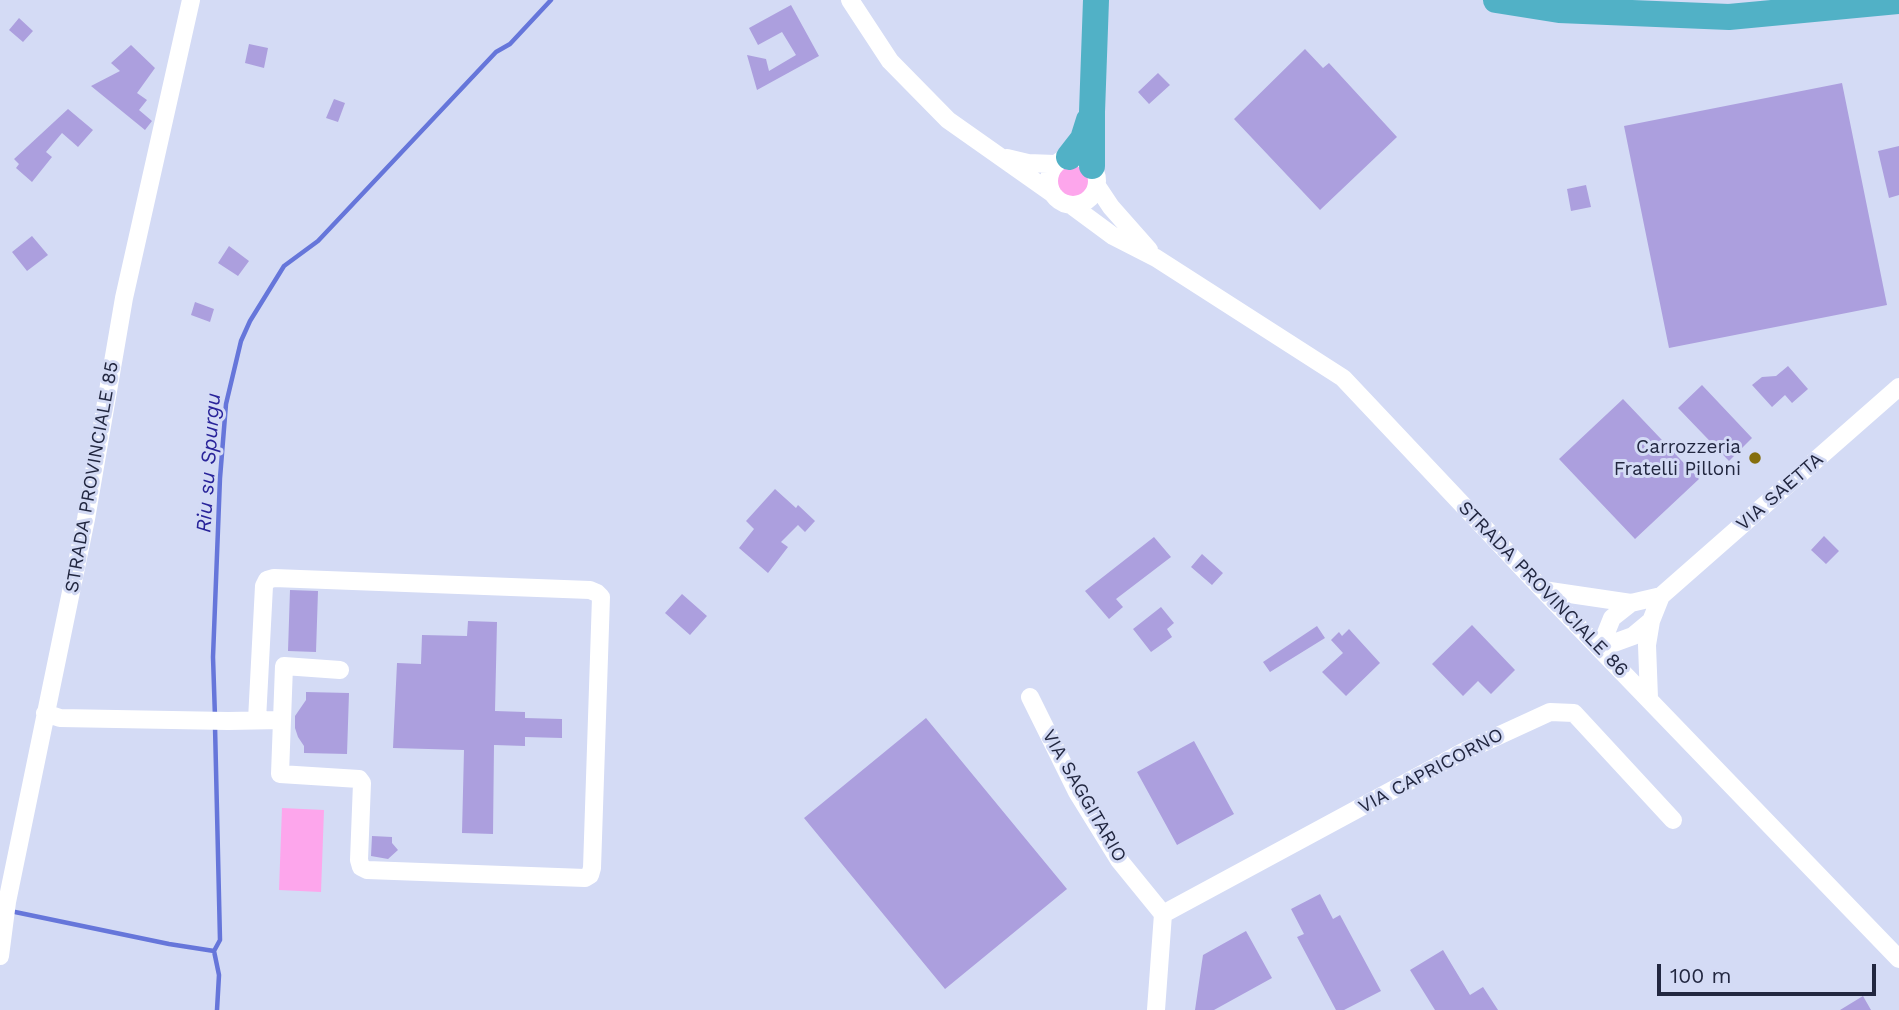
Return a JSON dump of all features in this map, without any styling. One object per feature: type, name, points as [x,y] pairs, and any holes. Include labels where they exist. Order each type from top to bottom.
[{"type":"highway","points":[[1078,168],[1092,111],[1096,0]]},
{"type":"highway","points":[[1496,0],[1559,10],[1729,18],[1899,1]]},
{"type":"street","name":"STRADA PROVINCIALE 85","points":[[0,956],[7,902],[86,519],[124,299],[191,0]]},
{"type":"street","points":[[850,0],[890,61],[948,120],[1053,194]]},
{"type":"street","points":[[1000,157],[1078,168]]},
{"type":"street","points":[[1053,194],[1049,179],[1078,168]]},
{"type":"street","points":[[1071,205],[1090,198],[1078,168]]},
{"type":"street","name":"STRADA PROVINCIALE 86","points":[[1078,168],[1156,258]]},
{"type":"street","name":"STRADA PROVINCIALE 86","points":[[1053,194],[1113,236],[1156,258],[1343,377],[1543,590],[1899,959]]},
{"type":"street","name":"VIA SAETTA","points":[[1649,698],[1647,645],[1651,621],[1661,596],[1899,387]]},
{"type":"street","points":[[257,720],[264,586],[267,579],[590,590],[597,593],[601,597],[590,875],[585,878],[367,870],[361,867],[362,783],[359,779],[280,774],[284,666],[340,670]]},
{"type":"street","name":"VIA SAETTA","points":[[1543,590],[1631,603],[1661,596]]},
{"type":"street","points":[[1600,648],[1612,618],[1631,603]]},
{"type":"street","points":[[1600,648],[1633,636],[1651,621]]},
{"type":"street","name":"VIA SAGGITARIO","points":[[1030,697],[1077,792],[1112,849],[1163,914]]},
{"type":"street","name":"VIA CAPRICORNO","points":[[1163,914],[1463,752],[1550,712],[1574,712],[1673,820]]},
{"type":"street","points":[[46,713],[60,718],[282,720]]},
{"type":"street","points":[[1156,1010],[1163,914]]},
{"type":"shaded area","points":[[1078,162],[1092,178],[1091,189],[1084,197],[1068,199],[1056,189],[1056,174],[1058,169]]},
{"type":"shaded area","points":[[282,808],[324,810],[321,892],[279,890]]},
{"type":"building","points":[[791,5],[819,56],[757,90],[747,55],[766,59],[769,71],[796,55],[782,32],[758,45],[749,28]]},
{"type":"building","points":[[19,18],[33,31],[23,42],[9,30]]},
{"type":"building","points":[[249,44],[268,48],[264,68],[245,63]]},
{"type":"building","points":[[131,45],[155,68],[137,93],[147,100],[139,110],[152,121],[145,130],[91,86],[120,71],[111,63]]},
{"type":"building","points":[[1305,49],[1323,68],[1329,63],[1397,137],[1320,210],[1234,119]]},
{"type":"building","points":[[1158,73],[1170,85],[1149,104],[1138,92]]},
{"type":"building","points":[[1842,83],[1887,305],[1669,348],[1624,126]]},
{"type":"building","points":[[334,99],[345,103],[338,122],[326,118]]},
{"type":"building","points":[[68,109],[93,130],[78,147],[62,133],[46,152],[52,157],[32,182],[16,168],[19,164],[14,159]]},
{"type":"building","points":[[1899,146],[1899,195],[1889,198],[1878,151]]},
{"type":"building","points":[[1586,185],[1591,207],[1571,211],[1567,189]]},
{"type":"building","points":[[32,236],[48,255],[27,271],[12,252]]},
{"type":"building","points":[[229,246],[249,261],[238,276],[218,263]]},
{"type":"building","points":[[195,302],[214,309],[210,322],[191,315]]},
{"type":"building","points":[[1788,366],[1808,389],[1792,403],[1785,395],[1772,407],[1752,385],[1762,377],[1776,376]]},
{"type":"building","points":[[1702,385],[1752,438],[1729,461],[1678,408]]},
{"type":"building","points":[[1623,399],[1699,479],[1635,539],[1559,459]]},
{"type":"building","points":[[775,489],[815,521],[805,532],[798,525],[781,542],[788,547],[768,573],[739,548],[754,529],[746,521]]},
{"type":"building","points":[[1824,536],[1839,551],[1826,564],[1811,550]]},
{"type":"building","points":[[1154,537],[1171,557],[1116,599],[1123,607],[1109,619],[1085,591]]},
{"type":"building","points":[[1202,554],[1223,573],[1212,585],[1191,567]]},
{"type":"building","points":[[290,590],[318,591],[316,652],[288,651]]},
{"type":"building","points":[[682,594],[707,616],[690,635],[665,613]]},
{"type":"building","points":[[1161,607],[1174,623],[1167,629],[1172,637],[1151,652],[1133,629]]},
{"type":"building","points":[[468,621],[497,622],[495,711],[525,712],[525,718],[562,719],[562,738],[525,737],[525,746],[494,745],[493,834],[462,833],[464,750],[393,748],[397,663],[421,664],[422,635],[467,636]]},
{"type":"building","points":[[1472,625],[1515,670],[1491,694],[1478,681],[1463,696],[1432,664]]},
{"type":"building","points":[[1317,626],[1325,638],[1270,672],[1263,662]]},
{"type":"building","points":[[1349,629],[1380,663],[1346,696],[1322,672],[1343,653],[1331,640],[1339,632],[1342,636]]},
{"type":"building","points":[[306,692],[349,693],[347,754],[304,753],[304,746],[295,728],[295,716],[306,700]]},
{"type":"building","points":[[926,718],[1067,889],[945,989],[804,818]]},
{"type":"building","points":[[1194,741],[1234,814],[1177,845],[1137,772]]},
{"type":"building","points":[[372,836],[392,837],[392,843],[398,850],[388,859],[371,856]]},
{"type":"building","points":[[1320,894],[1333,919],[1340,915],[1381,991],[1344,1010],[1336,1010],[1297,937],[1304,934],[1291,909]]},
{"type":"building","points":[[1246,931],[1272,978],[1214,1010],[1195,1010],[1203,955]]},
{"type":"building","points":[[1443,950],[1470,995],[1483,987],[1498,1010],[1435,1010],[1410,970]]},
{"type":"building","points":[[1863,996],[1871,1010],[1840,1010]]},
{"type":"waterway","name":"Riu su Spurgu","points":[[215,717],[213,657],[220,478],[226,404],[241,341],[250,321],[284,266],[318,241],[496,52],[510,44],[551,0]]},
{"type":"waterway","name":"Riu su Spurgu","points":[[215,726],[220,940],[214,951],[219,975],[217,1010]]},
{"type":"waterway","points":[[15,912],[214,951]]},
{"type":"place","name":"Carrozzeria Fratelli Pilloni","points":[[1755,458]]}]
